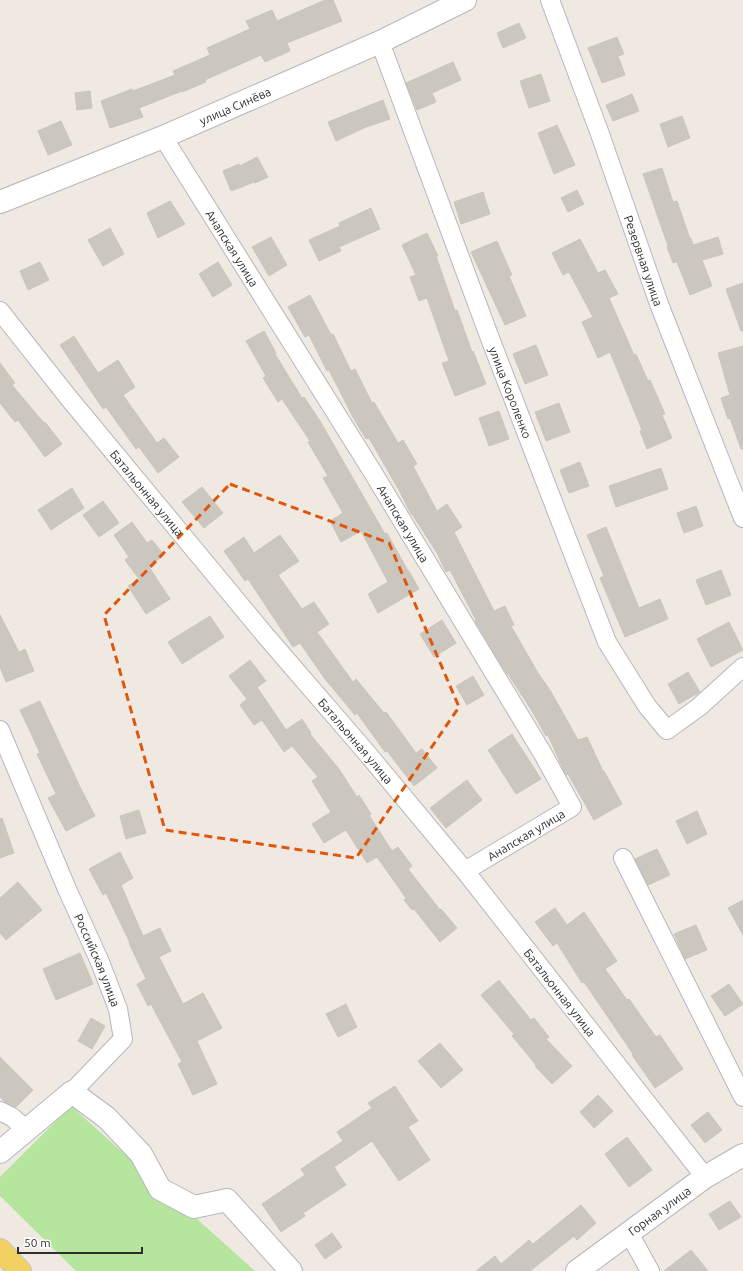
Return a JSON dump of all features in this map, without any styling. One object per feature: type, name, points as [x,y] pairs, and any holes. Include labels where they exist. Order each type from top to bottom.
[{"type":"main road","name":"улица Синёва","points":[[0,202],[163,137],[380,42],[465,0]]},
{"type":"main road","name":"Российская улица","points":[[0,1152],[72,1092]]},
{"type":"main road","points":[[72,1092],[107,1118],[141,1154],[160,1189],[194,1207],[227,1200],[291,1271]]},
{"type":"main road","name":"Горная улица","points":[[578,1271],[705,1177],[743,1155]]},
{"type":"main road","points":[[0,1250],[20,1271]]},
{"type":"street","name":"Резервная улица","points":[[550,0],[600,134],[659,304],[743,518]]},
{"type":"street","name":"улица Короленко","points":[[380,42],[491,341],[607,642],[647,706],[667,730],[699,707],[743,667]]},
{"type":"street","name":"Анапская улица","points":[[163,137],[372,471],[543,754],[572,807],[465,871]]},
{"type":"street","name":"Батальонная улица","points":[[0,311],[68,397],[260,629],[366,752],[465,871],[705,1177]]},
{"type":"street","name":"Российская улица","points":[[2,739],[100,962],[118,1009],[123,1039],[72,1092]]},
{"type":"street","points":[[623,858],[743,1097]]},
{"type":"street","points":[[0,1110],[12,1117],[27,1130]]},
{"type":"street","points":[[629,1233],[650,1271]]},
{"type":"highlighted area","points":[[230,484],[389,543],[459,707],[356,858],[165,830],[104,615]]},
{"type":"green space","points":[[71,1106],[255,1271],[76,1271],[0,1196],[0,1177]]},
{"type":"building","points":[[325,0],[333,0],[342,21],[287,43],[290,51],[265,62],[261,55],[205,80],[206,82],[139,108],[143,117],[110,128],[101,101],[175,75],[173,71],[210,55],[207,48],[250,29],[246,21],[272,10],[277,21]]},
{"type":"building","points":[[519,23],[526,38],[503,48],[497,33]]},
{"type":"building","points":[[617,37],[624,54],[618,56],[625,75],[602,83],[588,48]]},
{"type":"building","points":[[453,62],[461,80],[432,93],[436,102],[417,110],[406,83]]},
{"type":"building","points":[[541,74],[550,101],[529,108],[520,81]]},
{"type":"building","points":[[90,91],[92,108],[77,110],[75,93]]},
{"type":"building","points":[[632,94],[639,111],[613,121],[606,105]]},
{"type":"building","points":[[383,100],[390,119],[366,127],[336,141],[328,122]]},
{"type":"building","points":[[682,116],[690,138],[668,147],[660,124]]},
{"type":"building","points":[[61,121],[72,145],[48,155],[38,131]]},
{"type":"building","points":[[557,125],[575,165],[554,174],[538,133]]},
{"type":"building","points":[[257,157],[268,177],[231,191],[223,171],[239,164],[240,166]]},
{"type":"building","points":[[662,168],[673,202],[677,201],[693,245],[718,237],[723,254],[702,260],[712,286],[690,295],[677,262],[673,263],[643,174]]},
{"type":"building","points":[[577,190],[584,204],[568,212],[561,198]]},
{"type":"building","points":[[483,192],[490,214],[461,224],[454,202]]},
{"type":"building","points":[[170,201],[185,224],[158,238],[147,213]]},
{"type":"building","points":[[371,208],[380,229],[339,247],[341,251],[319,261],[309,240],[340,226],[339,223]]},
{"type":"building","points":[[110,228],[124,254],[103,266],[88,240]]},
{"type":"building","points":[[427,233],[438,256],[436,256],[455,311],[457,310],[472,352],[473,351],[486,384],[455,396],[442,363],[449,361],[427,298],[419,301],[410,277],[416,275],[402,245]]},
{"type":"building","points":[[271,237],[287,265],[269,276],[252,247]]},
{"type":"building","points":[[580,239],[598,273],[605,270],[618,294],[609,298],[634,355],[636,354],[648,381],[650,380],[665,414],[662,415],[672,438],[647,449],[640,431],[642,430],[610,352],[598,358],[582,322],[593,317],[569,272],[563,275],[552,253]]},
{"type":"building","points":[[497,241],[512,275],[509,276],[526,316],[505,325],[471,252]]},
{"type":"building","points":[[40,262],[49,280],[28,290],[20,271]]},
{"type":"building","points":[[218,262],[232,285],[213,297],[199,274]]},
{"type":"building","points":[[743,283],[743,331],[741,331],[726,289]]},
{"type":"building","points":[[310,295],[331,335],[333,334],[351,371],[355,369],[372,403],[374,402],[398,443],[403,440],[417,464],[413,466],[437,511],[447,504],[462,527],[454,532],[494,611],[505,606],[514,625],[511,626],[538,673],[550,690],[578,740],[587,737],[603,771],[622,804],[594,820],[568,774],[566,775],[548,735],[546,736],[532,711],[507,674],[475,621],[476,620],[450,570],[446,572],[437,553],[411,514],[369,438],[366,439],[354,419],[309,335],[305,337],[288,307]]},
{"type":"building","points":[[264,331],[276,353],[275,354],[302,398],[304,397],[320,421],[385,534],[387,533],[419,589],[378,613],[368,594],[388,582],[361,531],[341,542],[330,521],[343,513],[323,478],[328,476],[308,442],[310,441],[282,399],[278,402],[263,378],[266,376],[246,341]]},
{"type":"building","points":[[74,336],[98,373],[118,360],[135,387],[123,395],[157,443],[164,438],[179,457],[158,473],[139,447],[136,449],[106,407],[103,409],[60,345]]},
{"type":"building","points":[[536,345],[548,375],[525,384],[513,354]]},
{"type":"building","points":[[743,346],[743,449],[741,449],[721,398],[730,395],[718,353]]},
{"type":"building","points":[[0,363],[15,383],[12,385],[44,423],[45,422],[62,444],[45,457],[18,420],[15,422],[0,403]]},
{"type":"building","points":[[559,403],[570,432],[546,441],[535,412]]},
{"type":"building","points":[[499,411],[509,439],[489,446],[479,418]]},
{"type":"building","points":[[580,462],[589,486],[569,493],[560,470]]},
{"type":"building","points":[[661,468],[668,489],[616,507],[609,486]]},
{"type":"building","points":[[202,487],[223,513],[204,528],[182,502]]},
{"type":"building","points":[[72,488],[84,508],[51,530],[38,510]]},
{"type":"building","points":[[103,501],[119,523],[99,537],[83,515]]},
{"type":"building","points":[[696,506],[703,526],[684,533],[677,513]]},
{"type":"building","points":[[132,522],[147,543],[152,540],[164,555],[149,567],[170,599],[146,614],[128,586],[139,579],[125,560],[129,557],[114,535]]},
{"type":"building","points":[[606,527],[639,608],[660,599],[668,619],[625,637],[600,578],[604,576],[587,535]]},
{"type":"building","points":[[280,535],[299,561],[278,575],[302,609],[314,602],[329,624],[317,632],[353,682],[356,679],[384,713],[386,712],[416,753],[422,749],[437,768],[414,786],[387,751],[385,752],[357,713],[355,715],[325,679],[300,643],[293,647],[248,579],[245,581],[224,551],[244,537],[254,553]]},
{"type":"building","points":[[721,570],[731,595],[706,605],[696,580]]},
{"type":"building","points":[[0,615],[19,652],[25,649],[34,671],[6,682],[0,667]]},
{"type":"building","points":[[210,616],[224,637],[182,664],[168,642]]},
{"type":"building","points":[[442,620],[456,643],[434,657],[420,634]]},
{"type":"building","points":[[729,622],[743,650],[711,667],[697,639]]},
{"type":"building","points":[[250,660],[266,681],[257,687],[286,730],[302,719],[311,733],[310,734],[339,769],[357,797],[359,795],[371,814],[369,815],[392,851],[398,847],[412,866],[408,869],[440,910],[441,909],[457,928],[440,942],[414,909],[412,910],[404,900],[406,898],[377,857],[367,863],[346,830],[324,843],[312,824],[331,812],[312,781],[318,777],[292,746],[284,752],[262,720],[254,725],[240,705],[247,699],[229,676]]},
{"type":"building","points":[[688,672],[700,692],[679,704],[668,684]]},
{"type":"building","points":[[473,676],[484,695],[467,705],[456,686]]},
{"type":"building","points":[[40,701],[95,816],[66,831],[48,798],[56,794],[37,754],[40,753],[20,710]]},
{"type":"building","points":[[512,734],[541,779],[516,794],[488,750]]},
{"type":"building","points":[[467,780],[482,800],[446,828],[430,808]]},
{"type":"building","points":[[139,810],[146,833],[126,839],[120,816]]},
{"type":"building","points":[[697,811],[707,834],[687,844],[676,821]]},
{"type":"building","points":[[2,818],[14,853],[0,858],[0,819]]},
{"type":"building","points":[[657,849],[670,875],[648,885],[635,859]]},
{"type":"building","points":[[120,852],[133,878],[121,885],[143,936],[160,928],[171,951],[159,957],[183,1004],[203,993],[222,1028],[197,1041],[217,1084],[193,1095],[178,1064],[182,1062],[151,1004],[148,1006],[137,984],[146,979],[130,943],[106,893],[103,895],[89,869]]},
{"type":"building","points":[[18,882],[42,910],[6,940],[0,933],[0,898]]},
{"type":"building","points":[[743,900],[743,935],[728,908]]},
{"type":"building","points":[[555,908],[567,925],[584,912],[617,961],[605,969],[656,1037],[660,1035],[683,1069],[655,1088],[584,982],[582,983],[557,943],[553,946],[535,922]]},
{"type":"building","points":[[696,925],[707,950],[685,959],[674,934]]},
{"type":"building","points":[[80,953],[93,984],[56,1000],[43,969]]},
{"type":"building","points":[[499,980],[531,1020],[534,1018],[549,1037],[546,1039],[572,1066],[552,1084],[535,1066],[536,1065],[512,1036],[514,1034],[481,995]]},
{"type":"building","points":[[729,984],[743,1004],[725,1016],[711,996]]},
{"type":"building","points":[[346,1004],[357,1027],[338,1037],[326,1014]]},
{"type":"building","points":[[91,1018],[105,1026],[92,1049],[78,1041]]},
{"type":"building","points":[[440,1043],[463,1070],[441,1088],[418,1061]]},
{"type":"building","points":[[0,1057],[33,1090],[16,1107],[5,1102],[0,1097]]},
{"type":"building","points":[[395,1086],[418,1121],[408,1127],[430,1160],[399,1181],[372,1141],[334,1167],[346,1185],[303,1213],[305,1216],[281,1232],[262,1204],[305,1175],[301,1169],[343,1141],[337,1132],[372,1108],[368,1103]]},
{"type":"building","points":[[598,1095],[613,1111],[594,1128],[580,1112]]},
{"type":"building","points":[[708,1112],[722,1130],[705,1143],[691,1125]]},
{"type":"building","points":[[627,1137],[652,1170],[629,1187],[605,1154]]},
{"type":"building","points":[[730,1201],[741,1217],[719,1230],[709,1214]]},
{"type":"building","points":[[581,1205],[596,1223],[577,1240],[574,1236],[530,1271],[476,1271],[495,1256],[501,1264],[529,1240],[533,1244]]},
{"type":"building","points":[[332,1233],[342,1247],[325,1259],[315,1245]]},
{"type":"building","points":[[691,1250],[708,1271],[664,1271]]}]
